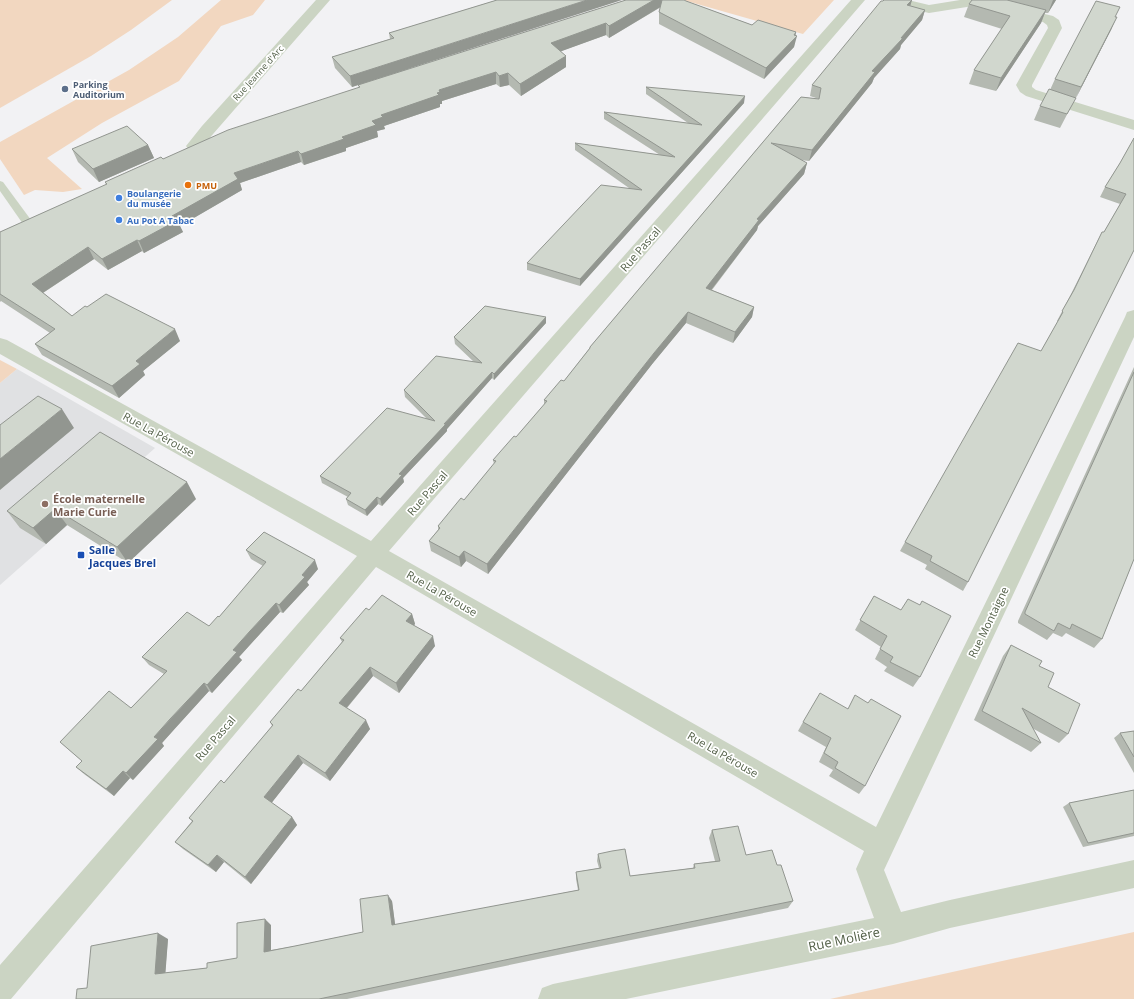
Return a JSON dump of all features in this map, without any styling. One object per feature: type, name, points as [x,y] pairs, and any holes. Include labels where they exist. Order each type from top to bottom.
[{"type":"street","name":"Rue Jeanne d'Arc","points":[[219,136],[187,150],[208,129],[323,0]]},
{"type":"street","name":"Rue Pascal","points":[[0,988],[374,554],[858,0]]},
{"type":"street","points":[[890,0],[929,9],[973,2],[983,3],[1048,19],[1054,23],[1055,28],[1024,85],[1025,89],[1031,93],[1134,125]]},
{"type":"street","name":"Rue Montaigne","points":[[893,929],[870,869],[1134,317]]},
{"type":"street","name":"Rue La Pérouse","points":[[0,345],[374,554],[881,845]]},
{"type":"street","name":"Rue Molière","points":[[554,999],[893,929],[950,914],[1134,874]]},
{"type":"lane","points":[[0,184],[27,222]]},
{"type":"shaded area","points":[[0,0],[172,0],[131,30],[91,56],[0,108]]},
{"type":"shaded area","points":[[221,0],[265,0],[253,15],[221,26],[179,81],[102,123],[47,158],[82,189],[63,192],[35,190],[24,195],[0,159],[0,142],[129,70],[178,37]]},
{"type":"shaded area","points":[[683,0],[834,0],[803,34]]},
{"type":"shaded area","points":[[0,360],[17,369],[0,383]]},
{"type":"shaded area","name":"École maternelle Marie Curie","points":[[17,369],[155,448],[0,585],[0,383]]},
{"type":"shaded area","points":[[1134,932],[1134,999],[830,999]]},
{"type":"building","points":[[497,0],[587,0],[350,76],[332,57],[394,38],[389,33]]},
{"type":"building","points":[[626,0],[654,0],[609,26],[606,23],[551,43],[566,56],[520,84],[508,73],[499,76],[496,72],[439,90],[440,92],[437,93],[439,95],[381,115],[383,117],[372,121],[376,125],[342,137],[344,139],[301,154],[298,151],[234,173],[238,179],[172,216],[178,220],[102,259],[88,247],[32,284],[72,316],[85,306],[87,307],[106,294],[175,329],[136,361],[140,364],[112,386],[35,344],[55,329],[0,294],[0,232],[107,184],[105,182],[161,157],[163,159],[228,130],[360,87],[358,85]]},
{"type":"building","points":[[662,0],[684,0],[752,25],[758,20],[796,32],[794,35],[797,36],[766,68],[659,12]]},
{"type":"building","points":[[912,0],[907,5],[925,10],[901,38],[903,38],[872,71],[875,72],[812,150],[771,143],[807,163],[757,219],[759,220],[706,288],[754,307],[735,332],[688,312],[487,564],[464,551],[459,557],[429,541],[440,528],[438,526],[461,498],[464,500],[496,461],[493,460],[514,436],[516,437],[547,401],[544,400],[561,380],[564,381],[590,347],[801,97],[819,99],[821,88],[812,85],[881,1]]},
{"type":"building","points":[[972,0],[1007,0],[1046,10],[1001,78],[974,70],[1010,16],[969,4]]},
{"type":"building","points":[[1096,1],[1120,7],[1115,17],[1117,17],[1081,87],[1055,79]]},
{"type":"building","points":[[646,87],[745,96],[580,279],[527,263],[601,185],[642,190],[575,143],[675,157],[604,112],[702,125]]},
{"type":"building","points":[[1049,89],[1076,98],[1067,114],[1040,106]]},
{"type":"building","points":[[127,126],[148,145],[93,169],[72,149]]},
{"type":"building","points":[[1134,138],[1134,250],[968,582],[930,561],[932,556],[905,542],[1018,343],[1041,351],[1063,312],[1062,311],[1074,290],[1102,232],[1104,232],[1126,194],[1105,187]]},
{"type":"building","points":[[485,306],[546,317],[494,374],[492,372],[444,424],[446,424],[399,474],[402,475],[380,499],[377,497],[365,510],[346,499],[351,493],[320,476],[387,408],[435,421],[404,390],[436,356],[482,363],[454,337]]},
{"type":"building","points":[[1134,372],[1134,559],[1102,639],[1072,624],[1070,629],[1058,623],[1054,631],[1025,614],[1025,612]]},
{"type":"building","points":[[38,396],[62,409],[0,459],[0,425]]},
{"type":"building","points":[[100,432],[187,482],[117,547],[55,509],[33,528],[7,511]]},
{"type":"building","points":[[264,532],[315,560],[302,575],[305,577],[279,605],[276,603],[250,631],[233,650],[237,652],[207,685],[204,683],[170,719],[154,737],[158,739],[126,773],[123,771],[106,789],[76,767],[82,761],[60,742],[109,691],[131,708],[167,671],[142,657],[187,612],[209,626],[218,616],[219,617],[266,562],[246,550]]},
{"type":"building","points":[[382,595],[412,614],[406,621],[433,636],[396,683],[370,667],[339,703],[366,720],[325,773],[298,755],[264,797],[292,817],[245,877],[217,855],[208,865],[175,842],[193,821],[189,818],[221,780],[224,783],[273,725],[270,722],[298,689],[301,691],[344,640],[340,638],[366,608],[369,610]]},
{"type":"building","points":[[874,596],[901,610],[908,599],[920,605],[922,601],[951,616],[920,677],[890,662],[893,657],[880,649],[887,636],[860,620]]},
{"type":"building","points":[[1011,645],[1042,661],[1039,666],[1054,673],[1048,687],[1080,704],[1068,734],[1022,708],[1041,743],[982,711]]},
{"type":"building","points":[[820,693],[848,709],[855,695],[868,703],[871,699],[901,716],[865,786],[835,768],[838,762],[824,753],[831,738],[803,722]]},
{"type":"building","points":[[1134,731],[1134,757],[1120,733]]},
{"type":"building","points":[[1134,790],[1134,833],[1088,843],[1069,803]]},
{"type":"building","points":[[738,826],[746,855],[772,850],[777,865],[781,865],[793,901],[319,999],[76,999],[77,989],[87,988],[91,946],[158,933],[155,974],[207,968],[207,963],[237,958],[237,923],[265,919],[264,952],[295,946],[363,932],[360,899],[388,895],[392,925],[579,890],[576,872],[601,868],[598,854],[612,851],[625,849],[630,876],[695,868],[694,864],[720,861],[712,830]]},
{"type":"place","name":"Parking Auditorium","points":[[65,89]]},
{"type":"place","name":"PMU","points":[[188,185]]},
{"type":"place","name":"Boulangerie du musée","points":[[119,198]]},
{"type":"place","name":"Au Pot A Tabac","points":[[119,220]]},
{"type":"place","name":"École maternelle Marie Curie","points":[[45,504]]},
{"type":"place","name":"Salle Jacques Brel","points":[[81,555]]}]
